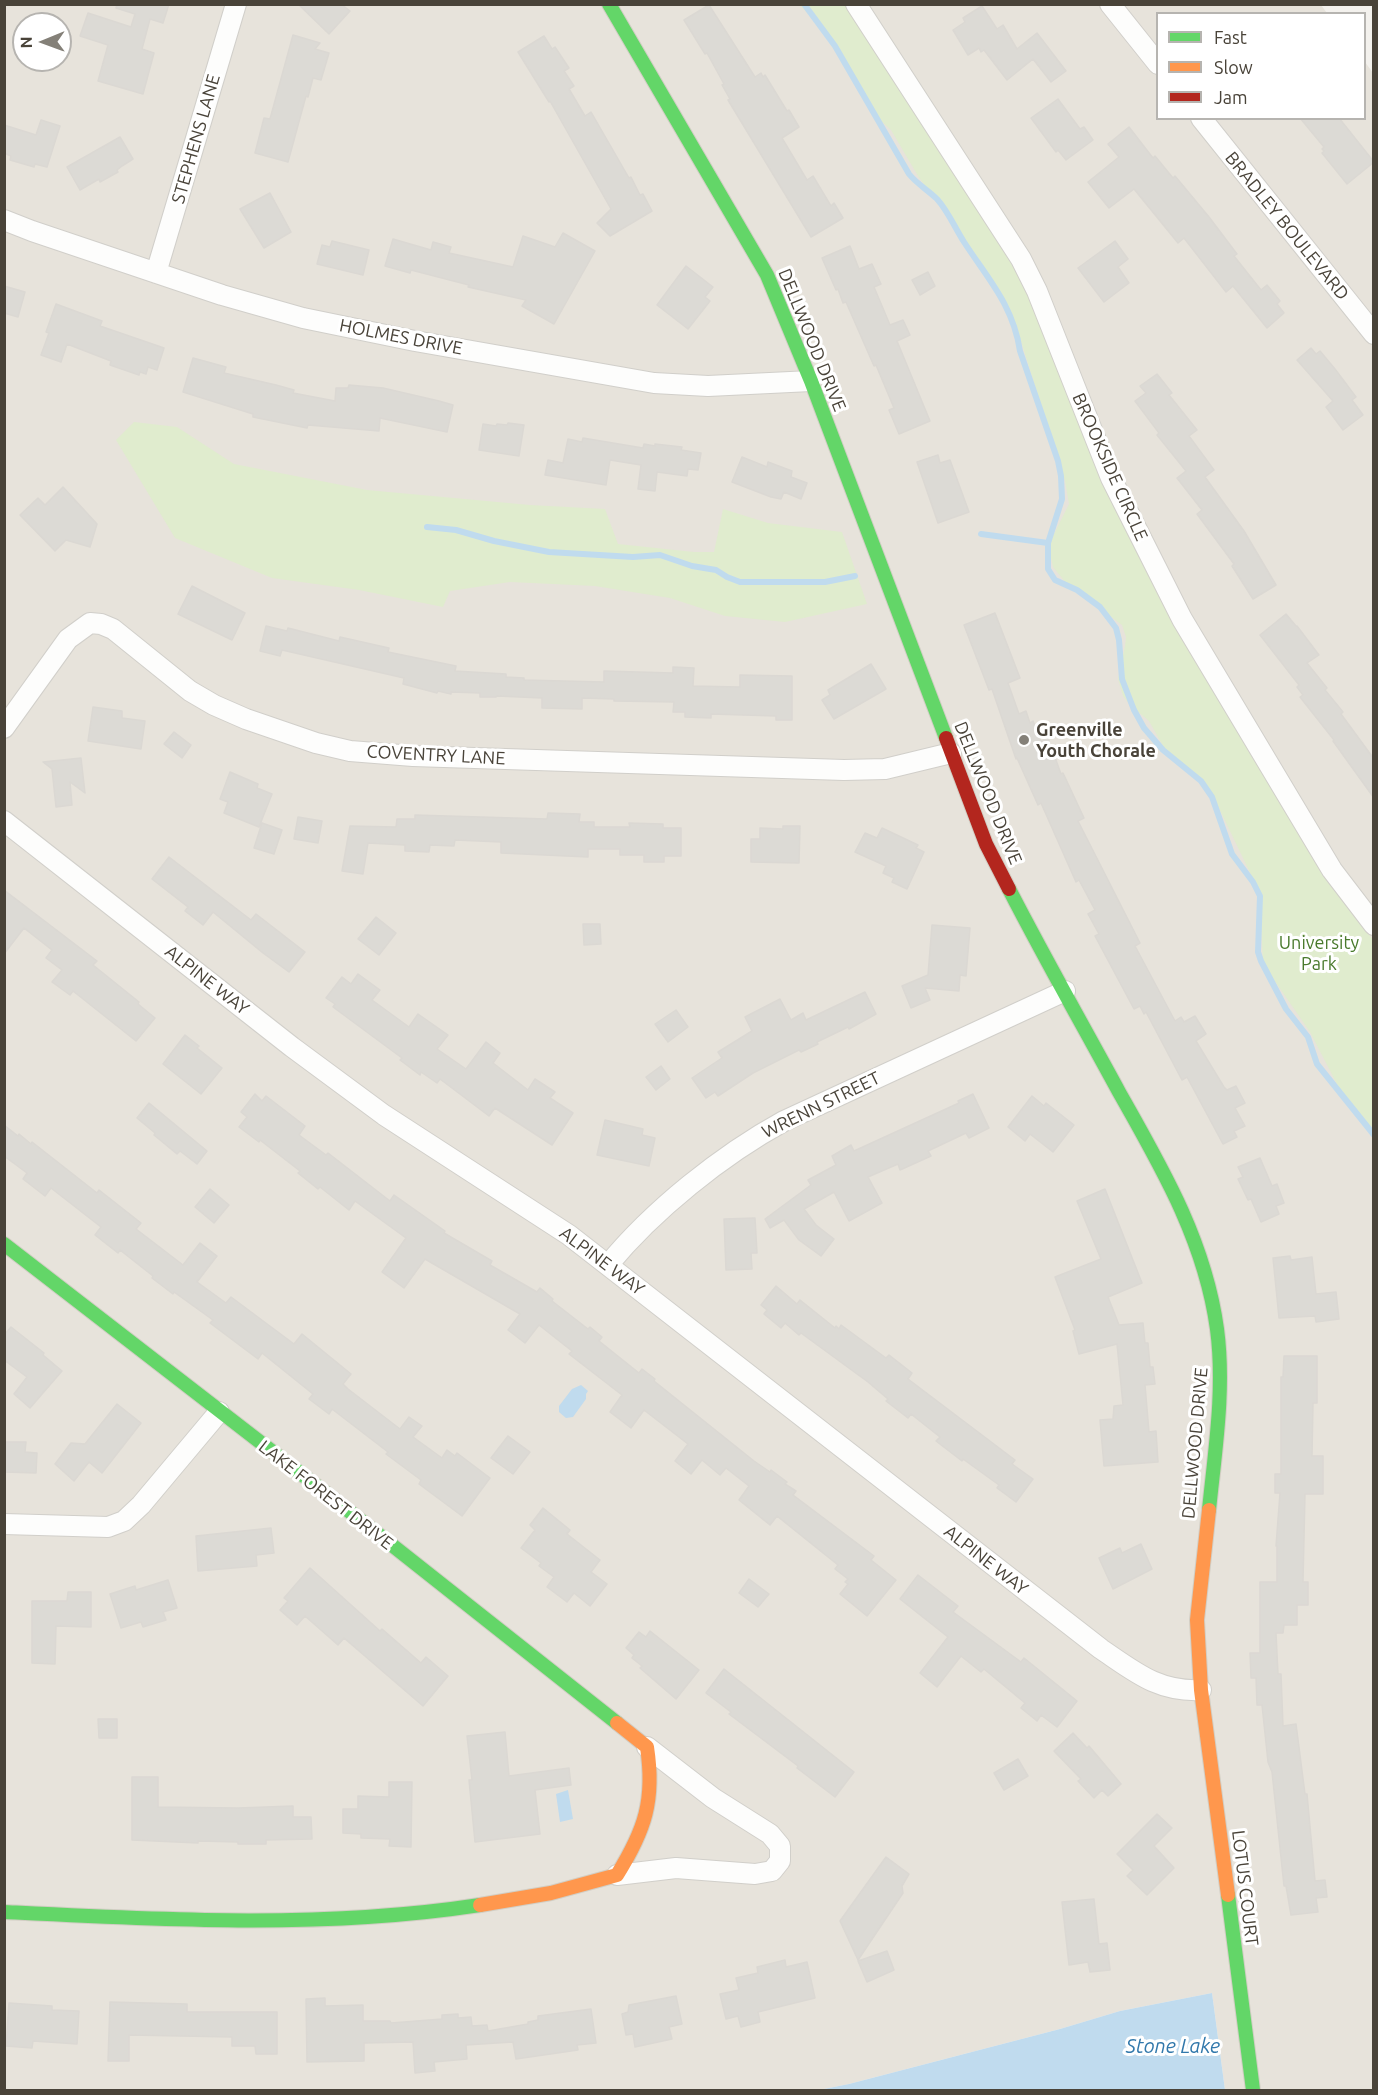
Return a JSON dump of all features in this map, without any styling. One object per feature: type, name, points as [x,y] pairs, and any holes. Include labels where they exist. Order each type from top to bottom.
[{"type":"street","name":"STEPHENS LANE","points":[[156,273],[236,4]]},
{"type":"street","name":"DELLWOOD DRIVE","points":[[609,4],[767,275],[811,381],[986,844],[1033,936],[1168,1181],[1196,1242],[1218,1330],[1220,1400],[1197,1620],[1201,1690]]},
{"type":"street","name":"BROOKSIDE CIRCLE","points":[[856,4],[1022,259],[1037,291],[1111,478],[1182,619],[1332,870],[1374,926]]},
{"type":"street","points":[[1110,4],[1156,62]]},
{"type":"street","name":"BRADLEY BOULEVARD","points":[[1203,120],[1374,334]]},
{"type":"street","name":"HOLMES DRIVE","points":[[4,220],[222,295],[303,318],[415,341],[654,382],[708,386],[811,381]]},
{"type":"street","name":"COVENTRY LANE","points":[[4,728],[68,639],[90,623],[101,624],[113,629],[166,673],[214,705],[289,735],[350,751],[413,756],[844,770],[885,769],[951,753]]},
{"type":"street","name":"ALPINE WAY","points":[[4,821],[384,1115],[569,1234],[1101,1649],[1146,1680],[1183,1691],[1201,1690]]},
{"type":"street","name":"WRENN STREET","points":[[608,1265],[628,1240],[680,1195],[733,1152],[756,1137],[784,1121],[1065,991]]},
{"type":"street","name":"LAKE FOREST DRIVE","points":[[4,1244],[335,1500],[713,1798],[771,1834],[780,1846],[780,1861],[772,1871],[754,1874],[676,1868],[617,1875],[545,1895],[394,1915],[177,1919],[4,1912]]},
{"type":"street","points":[[4,1524],[108,1527],[124,1521],[141,1505],[219,1412]]},
{"type":"street","name":"LOTUS COURT","points":[[1201,1690],[1253,2091]]},
{"type":"street","points":[[617,1875],[636,1844],[648,1809],[650,1773],[647,1747]]},
{"type":"shaded area","points":[[5,5],[1321,5],[1326,12],[1156,12],[1156,120],[1366,120],[1366,63],[1373,73],[1373,2090],[1225,2090],[1212,1993],[1120,2011],[849,2084],[819,2090],[5,2090]]},
{"type":"green space","name":"University Park","points":[[800,5],[847,5],[1005,248],[1032,300],[1090,451],[1119,516],[1166,609],[1327,878],[1373,940],[1373,1133],[1339,1088],[1310,1032],[1263,964],[1260,904],[1255,883],[1217,804],[1207,790],[1167,753],[1149,721],[1123,696],[1118,679],[1126,637],[1122,625],[1066,583],[1053,567],[1050,542],[1069,504],[1065,481],[1019,335],[1009,312],[974,255],[918,176],[891,130],[876,116],[840,56],[819,26]]},
{"type":"green space","points":[[134,422],[177,427],[234,464],[367,490],[530,505],[605,509],[618,544],[714,552],[723,509],[768,523],[842,532],[867,604],[785,622],[725,616],[670,598],[595,586],[510,582],[450,591],[443,607],[359,590],[272,578],[175,538],[116,440]]},
{"type":"water","points":[[581,1385],[588,1391],[586,1399],[573,1417],[566,1418],[559,1412],[559,1406],[572,1389]]},
{"type":"water","points":[[568,1790],[573,1819],[560,1822],[556,1794]]},
{"type":"water","name":"Stone Lake","points":[[1212,1993],[1225,2090],[819,2090],[1060,2029],[1120,2011]]},
{"type":"building","points":[[117,4],[169,4],[163,23],[150,19],[142,49],[154,53],[143,94],[98,81],[108,45],[80,36],[88,13],[131,27],[135,14],[116,8]]},
{"type":"building","points":[[298,4],[341,4],[350,11],[329,34]]},
{"type":"building","points":[[709,5],[755,77],[761,73],[763,77],[765,75],[787,111],[789,110],[799,127],[782,138],[807,180],[813,176],[831,206],[834,203],[843,218],[811,237],[728,100],[730,99],[722,85],[724,84],[707,53],[705,54],[684,20]]},
{"type":"building","points":[[982,6],[997,29],[1003,25],[1017,49],[1037,33],[1066,71],[1051,82],[1033,59],[1007,80],[984,50],[981,52],[979,48],[968,55],[953,30],[965,22],[963,18]]},
{"type":"building","points":[[293,35],[320,43],[315,49],[329,53],[321,80],[313,78],[308,97],[306,96],[288,162],[255,153],[264,118],[270,119]]},
{"type":"building","points":[[544,36],[552,49],[555,47],[569,68],[564,71],[574,86],[569,89],[585,116],[591,112],[629,178],[631,177],[640,195],[643,194],[652,211],[610,236],[597,223],[611,209],[550,101],[518,52]]},
{"type":"building","points":[[1058,99],[1080,129],[1084,127],[1093,140],[1066,160],[1058,150],[1056,152],[1031,118]]},
{"type":"building","points":[[41,120],[60,126],[47,167],[35,164],[34,167],[10,160],[11,156],[4,153],[4,125],[36,135]]},
{"type":"building","points":[[1302,120],[1341,120],[1374,162],[1347,184],[1322,153],[1324,147]]},
{"type":"building","points":[[1129,127],[1153,158],[1155,156],[1173,178],[1175,176],[1209,217],[1237,254],[1234,256],[1261,290],[1267,285],[1280,301],[1277,304],[1284,313],[1267,328],[1233,286],[1226,292],[1184,238],[1178,243],[1134,189],[1109,208],[1088,182],[1119,157],[1108,144]]},
{"type":"building","points":[[120,137],[133,159],[117,170],[118,172],[100,182],[99,179],[80,190],[67,167]]},
{"type":"building","points":[[270,193],[291,232],[264,248],[240,209]]},
{"type":"building","points":[[563,233],[595,251],[554,324],[522,306],[526,300],[468,287],[469,285],[411,270],[410,273],[385,266],[393,239],[431,250],[433,242],[451,247],[449,253],[513,267],[523,236],[555,247]]},
{"type":"building","points":[[332,241],[369,250],[363,275],[317,264],[322,245],[330,247]]},
{"type":"building","points":[[1115,241],[1128,259],[1118,267],[1129,283],[1104,302],[1078,268]]},
{"type":"building","points":[[850,246],[859,269],[872,264],[881,284],[874,287],[890,325],[903,320],[910,335],[897,341],[930,421],[899,434],[889,410],[894,408],[876,365],[874,366],[846,302],[843,303],[822,258]]},
{"type":"building","points":[[686,266],[713,287],[705,297],[710,301],[688,329],[657,305]]},
{"type":"building","points":[[928,272],[935,286],[920,295],[912,280]]},
{"type":"building","points":[[4,286],[25,292],[18,317],[4,313]]},
{"type":"building","points":[[56,304],[102,321],[100,326],[164,348],[157,370],[148,367],[146,374],[140,372],[139,375],[110,365],[111,361],[67,344],[61,362],[41,355]]},
{"type":"building","points":[[1311,348],[1316,354],[1320,351],[1356,397],[1352,400],[1363,415],[1343,430],[1326,407],[1333,401],[1297,360]]},
{"type":"building","points":[[193,358],[226,367],[224,373],[294,390],[293,393],[335,401],[336,388],[348,388],[349,385],[383,388],[453,405],[447,432],[380,418],[379,431],[308,425],[307,428],[253,417],[253,414],[183,392]]},
{"type":"building","points":[[1157,374],[1172,393],[1169,395],[1197,430],[1189,436],[1214,470],[1205,477],[1244,531],[1276,585],[1253,599],[1232,566],[1234,564],[1197,514],[1202,510],[1177,478],[1186,471],[1157,435],[1159,433],[1135,401],[1146,393],[1140,386]]},
{"type":"building","points":[[508,423],[524,425],[519,456],[479,450],[483,424],[496,426]]},
{"type":"building","points":[[583,438],[643,448],[644,444],[682,447],[681,450],[701,453],[698,470],[688,469],[687,476],[657,472],[655,491],[638,489],[641,465],[610,460],[606,485],[545,475],[548,460],[563,463],[568,439],[582,442]]},
{"type":"building","points":[[938,455],[940,463],[950,460],[969,512],[938,523],[917,462]]},
{"type":"building","points":[[742,457],[767,467],[768,462],[792,471],[791,477],[807,483],[801,499],[784,492],[781,499],[771,497],[732,482]]},
{"type":"building","points":[[63,487],[97,524],[90,547],[66,540],[55,551],[20,515],[38,498],[45,505]]},
{"type":"building","points":[[192,586],[245,613],[232,640],[178,614]]},
{"type":"building","points":[[995,613],[1020,678],[1008,683],[1019,714],[1026,711],[1041,741],[1048,738],[1061,774],[1063,773],[1084,818],[1078,821],[1140,943],[1135,946],[1175,1021],[1181,1017],[1184,1022],[1195,1016],[1206,1034],[1196,1041],[1224,1087],[1227,1090],[1236,1086],[1245,1103],[1235,1108],[1245,1126],[1234,1131],[1237,1137],[1223,1144],[1187,1077],[1182,1080],[1146,1012],[1144,1014],[1140,1006],[1134,1009],[1095,936],[1099,934],[1088,914],[1095,910],[1079,880],[1076,882],[1041,803],[1038,805],[1016,759],[992,689],[989,690],[964,625]]},
{"type":"building","points":[[1286,614],[1319,655],[1307,663],[1327,688],[1325,690],[1343,712],[1341,714],[1374,759],[1374,798],[1334,740],[1300,697],[1303,695],[1297,687],[1299,685],[1260,635]]},
{"type":"building","points":[[266,626],[287,631],[288,628],[339,641],[340,637],[389,648],[388,652],[456,666],[455,671],[506,674],[506,677],[524,678],[524,680],[604,682],[604,671],[673,673],[673,667],[694,668],[693,686],[740,687],[740,675],[792,676],[792,720],[776,720],[776,716],[711,714],[711,718],[685,717],[685,712],[673,712],[674,702],[582,698],[582,709],[542,708],[542,698],[480,697],[480,693],[451,692],[451,694],[438,691],[437,693],[403,684],[404,678],[282,650],[280,656],[260,651]]},
{"type":"building","points":[[871,664],[886,689],[834,719],[822,700],[830,695],[828,690]]},
{"type":"building","points":[[93,707],[122,711],[122,718],[145,721],[141,749],[88,741]]},
{"type":"building","points":[[174,732],[191,745],[182,758],[164,744]]},
{"type":"building","points":[[81,758],[85,793],[70,782],[72,805],[56,807],[52,769],[43,762]]},
{"type":"building","points":[[230,772],[258,784],[257,788],[272,794],[259,827],[224,813],[228,802],[220,799]]},
{"type":"building","points":[[548,813],[580,814],[579,822],[594,822],[594,827],[630,827],[629,823],[663,824],[663,828],[681,828],[681,856],[664,856],[664,862],[644,862],[644,855],[620,855],[620,849],[588,849],[588,857],[501,853],[501,842],[455,840],[454,846],[430,845],[429,852],[405,851],[405,845],[368,843],[363,874],[342,871],[350,826],[396,827],[397,819],[415,819],[415,815],[547,819]]},
{"type":"building","points":[[298,817],[322,821],[318,843],[294,839]]},
{"type":"building","points":[[262,823],[282,830],[274,854],[254,848]]},
{"type":"building","points":[[783,826],[800,826],[799,863],[751,862],[751,839],[760,839],[760,828],[783,829]]},
{"type":"building","points":[[882,828],[918,845],[916,848],[924,852],[907,889],[892,882],[894,878],[883,873],[886,866],[855,852],[865,833],[877,838]]},
{"type":"building","points":[[169,857],[251,920],[256,914],[305,952],[289,972],[213,912],[203,925],[185,911],[188,907],[152,879]]},
{"type":"building","points":[[4,890],[97,961],[93,965],[155,1018],[136,1041],[73,991],[70,995],[52,982],[62,970],[46,958],[52,950],[24,928],[4,954]]},
{"type":"building","points":[[376,917],[396,933],[379,955],[358,939]]},
{"type":"building","points":[[583,924],[600,924],[601,944],[584,945]]},
{"type":"building","points":[[932,925],[970,928],[966,976],[960,975],[959,991],[925,988],[930,1000],[911,1008],[902,986],[928,975]]},
{"type":"building","points":[[358,974],[380,990],[372,1000],[409,1027],[418,1014],[448,1035],[437,1049],[466,1069],[486,1042],[500,1053],[493,1063],[528,1090],[535,1079],[555,1092],[550,1098],[573,1113],[552,1145],[495,1108],[489,1116],[440,1079],[437,1083],[421,1072],[420,1075],[400,1060],[402,1058],[333,1007],[335,1004],[326,998],[342,977],[351,984]]},
{"type":"building","points":[[865,992],[876,1014],[849,1029],[848,1027],[817,1042],[818,1044],[801,1052],[799,1050],[753,1073],[718,1096],[715,1092],[706,1098],[692,1078],[722,1058],[718,1052],[752,1031],[745,1017],[780,999],[791,1020],[803,1013],[806,1020]]},
{"type":"building","points":[[676,1010],[688,1027],[668,1042],[655,1024]]},
{"type":"building","points":[[185,1035],[222,1068],[201,1094],[163,1064]]},
{"type":"building","points":[[661,1066],[670,1079],[656,1090],[646,1077]]},
{"type":"building","points":[[255,1094],[262,1101],[266,1096],[305,1126],[299,1135],[326,1155],[328,1153],[390,1201],[394,1195],[445,1231],[444,1233],[492,1261],[490,1265],[537,1292],[540,1288],[553,1299],[552,1301],[602,1337],[599,1341],[639,1373],[642,1369],[754,1461],[787,1482],[785,1484],[796,1491],[793,1495],[874,1556],[871,1560],[896,1580],[867,1616],[840,1594],[848,1584],[845,1582],[848,1579],[835,1569],[838,1565],[777,1516],[770,1525],[739,1500],[749,1486],[726,1468],[720,1475],[702,1460],[691,1474],[675,1461],[688,1444],[644,1410],[631,1428],[610,1412],[622,1395],[569,1354],[572,1351],[539,1325],[525,1343],[508,1330],[520,1314],[425,1259],[404,1288],[382,1272],[406,1238],[355,1201],[349,1210],[320,1187],[318,1189],[298,1173],[300,1171],[260,1140],[259,1142],[239,1127],[247,1117],[241,1112]]},
{"type":"building","points":[[973,1094],[989,1128],[969,1138],[966,1133],[928,1151],[931,1156],[900,1170],[898,1164],[868,1177],[882,1203],[849,1221],[834,1192],[804,1209],[816,1225],[834,1239],[821,1256],[799,1240],[784,1220],[770,1228],[765,1219],[811,1185],[808,1180],[836,1165],[832,1156],[851,1145],[854,1151],[959,1103],[958,1101]]},
{"type":"building","points":[[1032,1096],[1044,1106],[1046,1103],[1074,1125],[1053,1152],[1030,1134],[1025,1141],[1008,1127]]},
{"type":"building","points":[[149,1103],[207,1151],[197,1164],[180,1151],[177,1154],[137,1118]]},
{"type":"building","points":[[605,1120],[643,1129],[642,1135],[655,1138],[649,1166],[597,1155]]},
{"type":"building","points":[[4,1125],[31,1144],[32,1142],[97,1193],[99,1190],[141,1223],[136,1229],[183,1265],[200,1243],[217,1256],[197,1282],[226,1303],[231,1297],[294,1344],[302,1334],[351,1374],[343,1384],[348,1389],[400,1429],[409,1417],[422,1426],[413,1437],[442,1458],[447,1450],[455,1456],[457,1453],[490,1478],[462,1516],[419,1484],[421,1480],[332,1409],[329,1414],[309,1399],[313,1394],[262,1353],[258,1359],[210,1323],[213,1320],[174,1292],[173,1294],[120,1250],[118,1253],[95,1235],[101,1227],[51,1188],[45,1196],[23,1179],[27,1173],[4,1156]]},
{"type":"building","points":[[1260,1158],[1272,1186],[1277,1184],[1284,1203],[1276,1206],[1279,1214],[1261,1222],[1251,1199],[1248,1200],[1238,1179],[1243,1177],[1238,1167]]},
{"type":"building","points":[[210,1189],[229,1205],[214,1223],[195,1207]]},
{"type":"building","points":[[1105,1189],[1142,1283],[1108,1297],[1119,1325],[1143,1323],[1145,1343],[1148,1343],[1150,1367],[1153,1367],[1155,1384],[1145,1385],[1149,1432],[1156,1431],[1158,1462],[1104,1466],[1100,1420],[1113,1419],[1114,1406],[1123,1405],[1117,1344],[1079,1354],[1073,1331],[1075,1330],[1055,1277],[1101,1259],[1077,1201]]},
{"type":"building","points":[[755,1218],[757,1253],[751,1253],[752,1269],[726,1270],[724,1219]]},
{"type":"building","points":[[1290,1256],[1291,1260],[1312,1257],[1316,1294],[1336,1292],[1339,1319],[1316,1322],[1315,1316],[1279,1318],[1273,1258]]},
{"type":"building","points":[[776,1286],[797,1304],[800,1300],[835,1328],[836,1326],[839,1329],[841,1325],[886,1358],[889,1355],[912,1373],[908,1379],[1015,1460],[1012,1464],[1033,1479],[1016,1502],[997,1488],[999,1485],[936,1441],[940,1437],[911,1414],[908,1418],[886,1401],[888,1399],[868,1382],[801,1333],[799,1335],[785,1323],[781,1328],[764,1314],[767,1310],[761,1305]]},
{"type":"building","points":[[11,1327],[44,1353],[43,1355],[62,1371],[30,1408],[14,1394],[27,1377],[4,1360],[4,1335]]},
{"type":"building","points":[[1284,1356],[1317,1356],[1317,1403],[1313,1403],[1312,1456],[1323,1456],[1323,1494],[1305,1494],[1303,1582],[1308,1582],[1308,1605],[1297,1605],[1297,1625],[1284,1625],[1283,1633],[1276,1633],[1278,1674],[1281,1674],[1283,1726],[1296,1724],[1305,1794],[1307,1794],[1315,1881],[1325,1880],[1327,1897],[1316,1898],[1318,1912],[1291,1915],[1286,1886],[1284,1886],[1272,1772],[1268,1762],[1262,1705],[1257,1705],[1256,1678],[1251,1678],[1250,1653],[1260,1653],[1260,1582],[1277,1582],[1276,1546],[1280,1493],[1275,1493],[1275,1474],[1281,1474],[1281,1377],[1283,1377]]},
{"type":"building","points":[[117,1404],[141,1423],[102,1473],[89,1462],[74,1481],[55,1464],[71,1443],[85,1444]]},
{"type":"building","points":[[508,1436],[530,1452],[513,1474],[491,1458]]},
{"type":"building","points":[[4,1442],[26,1442],[25,1452],[37,1453],[36,1473],[4,1472]]},
{"type":"building","points":[[543,1508],[570,1530],[567,1534],[600,1560],[591,1572],[607,1584],[590,1606],[574,1593],[567,1602],[547,1587],[554,1577],[539,1566],[541,1563],[521,1548],[535,1530],[530,1525]]},
{"type":"building","points":[[271,1528],[274,1553],[256,1555],[257,1566],[198,1571],[196,1536]]},
{"type":"building","points":[[1141,1544],[1152,1569],[1113,1589],[1099,1558],[1120,1548],[1122,1553]]},
{"type":"building","points":[[310,1568],[380,1631],[382,1629],[421,1663],[426,1657],[448,1676],[423,1706],[344,1638],[338,1645],[305,1616],[297,1625],[280,1610],[288,1601],[284,1598]]},
{"type":"building","points":[[918,1575],[958,1606],[953,1612],[1021,1662],[1024,1658],[1077,1701],[1057,1727],[1041,1715],[1037,1721],[1021,1708],[1025,1703],[984,1669],[981,1672],[961,1656],[937,1687],[920,1673],[948,1637],[900,1599]]},
{"type":"building","points":[[749,1579],[769,1594],[758,1607],[739,1593]]},
{"type":"building","points":[[168,1580],[177,1608],[163,1612],[166,1620],[143,1627],[141,1622],[121,1628],[110,1594],[135,1586],[136,1590]]},
{"type":"building","points":[[68,1592],[91,1592],[91,1627],[56,1626],[55,1664],[32,1663],[32,1601],[67,1601]]},
{"type":"building","points":[[650,1631],[699,1670],[676,1699],[640,1668],[642,1666],[632,1658],[634,1655],[626,1648],[639,1632],[646,1637]]},
{"type":"building","points":[[724,1669],[854,1772],[835,1797],[729,1714],[731,1712],[706,1693]]},
{"type":"building","points":[[98,1719],[117,1719],[117,1738],[99,1738]]},
{"type":"building","points":[[505,1732],[509,1776],[569,1768],[571,1785],[535,1790],[540,1834],[475,1842],[467,1736]]},
{"type":"building","points":[[1073,1733],[1087,1748],[1089,1746],[1121,1784],[1108,1796],[1102,1790],[1094,1798],[1078,1781],[1081,1779],[1054,1751]]},
{"type":"building","points":[[1018,1759],[1028,1776],[1004,1790],[994,1773]]},
{"type":"building","points":[[132,1777],[158,1777],[158,1807],[293,1806],[293,1817],[311,1817],[312,1839],[266,1840],[266,1844],[132,1840]]},
{"type":"building","points":[[389,1782],[412,1782],[411,1847],[389,1846],[390,1839],[361,1838],[361,1834],[343,1833],[343,1809],[358,1809],[358,1796],[389,1797]]},
{"type":"building","points":[[1157,1814],[1172,1828],[1154,1846],[1174,1868],[1147,1895],[1127,1876],[1133,1870],[1117,1854]]},
{"type":"building","points":[[886,1857],[909,1874],[902,1886],[903,1893],[858,1960],[840,1921]]},
{"type":"building","points":[[1094,1899],[1099,1944],[1107,1943],[1110,1970],[1090,1972],[1088,1962],[1069,1965],[1062,1902]]},
{"type":"building","points":[[887,1951],[894,1970],[867,1982],[858,1961]]},
{"type":"building","points":[[785,1960],[786,1967],[807,1962],[815,1998],[758,2012],[760,2022],[741,2027],[738,2016],[726,2019],[720,1994],[739,1990],[736,1978],[758,1973],[757,1967]]},
{"type":"building","points":[[676,1996],[682,2024],[669,2027],[672,2039],[635,2047],[633,2034],[626,2035],[622,2014],[628,2012],[629,2005]]},
{"type":"building","points":[[325,1998],[325,2006],[363,2005],[363,2021],[390,2021],[391,2023],[442,2019],[442,2015],[458,2014],[458,2018],[471,2017],[472,2026],[487,2025],[488,2031],[528,2024],[528,2022],[538,2020],[538,2016],[591,2009],[596,2043],[577,2045],[578,2050],[516,2059],[513,2042],[466,2045],[467,2059],[434,2062],[435,2071],[415,2073],[413,2042],[364,2043],[364,2061],[307,2062],[306,1999]]},
{"type":"building","points":[[110,2002],[187,2004],[187,2012],[277,2012],[277,2054],[256,2054],[255,2046],[232,2046],[232,2037],[129,2035],[129,2061],[108,2061]]},
{"type":"building","points":[[9,2003],[52,2006],[52,2010],[79,2011],[77,2044],[33,2041],[32,2048],[6,2046]]},
{"type":"waterway","points":[[804,4],[835,46],[909,174],[941,204],[1006,306],[1061,476],[1062,499],[1048,543],[1048,569],[1055,580],[1077,590],[1100,607],[1116,628],[1122,679],[1134,710],[1144,728],[1163,750],[1201,781],[1212,797],[1232,854],[1253,882],[1260,896],[1258,952],[1261,961],[1286,1009],[1308,1037],[1317,1064],[1374,1135]]},
{"type":"waterway","points":[[427,527],[456,530],[494,541],[549,552],[633,557],[660,555],[692,566],[716,570],[740,582],[825,582],[855,576]]},
{"type":"waterway","points":[[981,534],[1048,543]]},
{"type":"traffic: fast","points":[[609,4],[767,275],[811,381],[946,738]]},
{"type":"traffic: fast","points":[[1009,889],[1166,1177],[1203,1266],[1217,1329],[1220,1374],[1220,1397],[1209,1510]]},
{"type":"traffic: fast","points":[[4,1244],[335,1500],[617,1723]]},
{"type":"traffic: fast","points":[[1228,1895],[1253,2090]]},
{"type":"traffic: fast","points":[[4,1912],[242,1921],[362,1917],[421,1913],[480,1905]]},
{"type":"traffic: slow","points":[[1209,1510],[1197,1620],[1201,1690],[1228,1895]]},
{"type":"traffic: slow","points":[[480,1905],[551,1893],[617,1875],[641,1829],[646,1814],[650,1783],[647,1747],[617,1723]]},
{"type":"traffic: jam","points":[[946,738],[986,844],[1009,889]]},
{"type":"place","name":"Greenville Youth Chorale","points":[[1024,740]]}]
